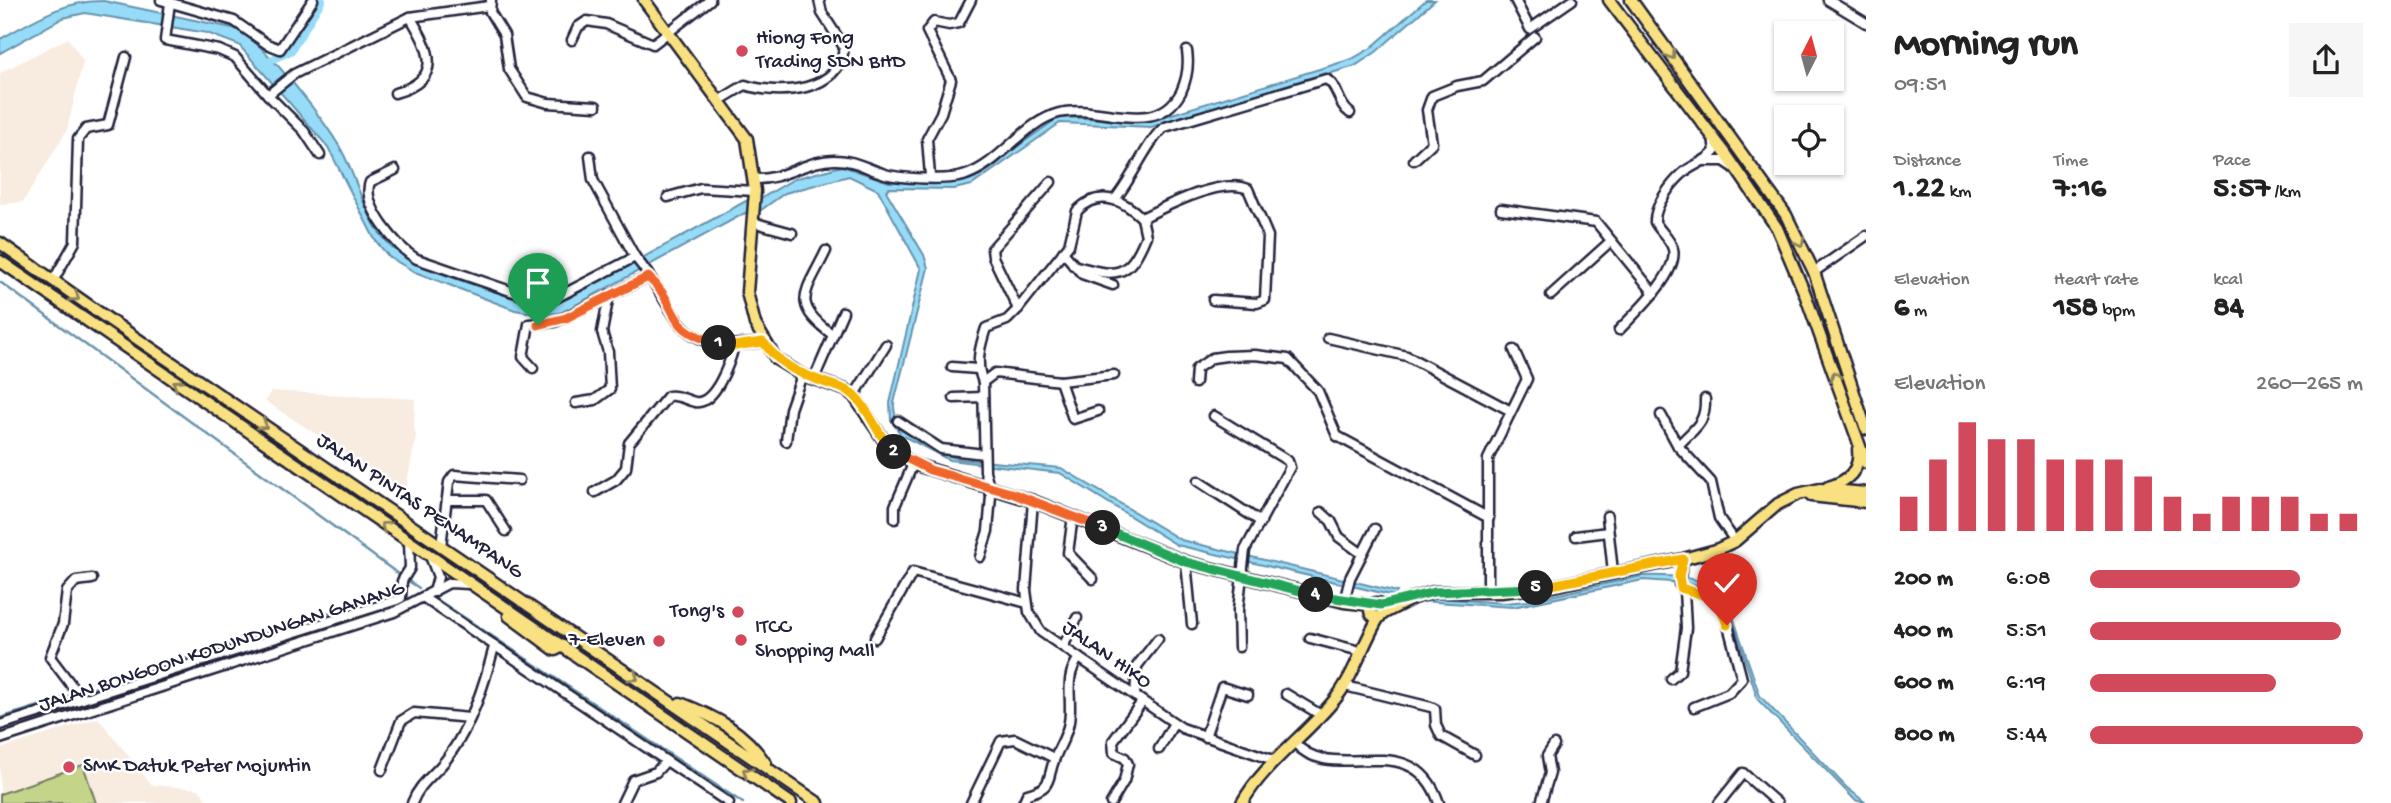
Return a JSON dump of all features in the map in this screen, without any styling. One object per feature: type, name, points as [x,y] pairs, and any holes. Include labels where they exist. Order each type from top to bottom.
[{"type":"main road","points":[[644,0],[747,139],[755,179],[747,292],[750,310],[763,342],[776,359],[802,375],[846,390],[854,396],[887,445],[913,464],[1033,500],[1186,562],[1242,573],[1376,611],[1434,592],[1488,592],[1553,586],[1716,550],[1735,541],[1787,499],[1846,480],[1856,469],[1861,430],[1777,228],[1713,136],[1609,0]]},
{"type":"main road","points":[[1631,0],[1786,215],[1814,272],[1861,430],[1866,463]]},
{"type":"main road","name":"JALAN PINTAS PENAMPANG","points":[[0,243],[818,803]]},
{"type":"main road","name":"JALAN PINTAS PENAMPANG","points":[[0,261],[790,803]]},
{"type":"main road","points":[[1820,489],[1866,493]]},
{"type":"main road","points":[[1787,499],[1817,495],[1866,502]]},
{"type":"main road","points":[[1853,500],[1866,508]]},
{"type":"main road","points":[[1242,803],[1258,779],[1295,743],[1345,686],[1376,611]]},
{"type":"main road","points":[[551,619],[564,640],[563,646]]},
{"type":"main road","points":[[664,696],[716,717],[755,747],[769,770]]},
{"type":"main road","points":[[704,742],[698,730],[700,722],[716,717]]},
{"type":"street","points":[[313,0],[280,49],[267,44],[234,21],[167,5],[165,40],[219,50],[235,57],[304,131],[320,155]]},
{"type":"street","points":[[572,40],[578,27],[587,21],[606,24],[649,44],[670,32],[710,0]]},
{"type":"street","points":[[720,100],[745,85],[763,90],[784,90],[810,85],[834,74],[844,47],[822,13],[819,0]]},
{"type":"street","points":[[930,176],[928,139],[941,113],[951,80],[927,31],[934,22],[959,23],[971,0]]},
{"type":"street","points":[[1515,0],[1533,33]]},
{"type":"street","points":[[1414,160],[1433,139],[1427,121],[1432,96],[1457,86],[1483,81],[1572,0]]},
{"type":"street","points":[[1828,0],[1866,23]]},
{"type":"street","points":[[271,93],[294,74],[410,17],[490,3],[504,35],[509,69],[527,97],[548,103],[596,106]]},
{"type":"street","points":[[395,93],[419,82],[429,66],[429,52],[410,17]]},
{"type":"street","points":[[755,179],[777,179],[832,160],[852,162],[890,175],[967,175],[1060,113],[1140,116],[1165,112],[1171,108],[1184,85],[1187,51]]},
{"type":"street","points":[[53,281],[75,243],[78,139],[86,129],[108,125],[126,57]]},
{"type":"street","points":[[1115,199],[1129,183],[1152,138],[1165,127],[1326,79],[1333,83],[1343,108],[1350,113]]},
{"type":"street","points":[[1619,330],[1654,293],[1668,271],[1674,251],[1655,222],[1656,209],[1683,173],[1706,161],[1715,151],[1713,136]]},
{"type":"street","points":[[590,156],[593,180],[635,258],[655,283],[682,328],[700,339],[734,346],[763,342]]},
{"type":"street","points":[[1706,161],[1724,161],[1737,169]]},
{"type":"street","points":[[395,170],[370,181],[368,191],[387,234],[401,250],[416,259],[537,300],[550,301],[635,258]]},
{"type":"street","points":[[1018,309],[993,257],[992,249],[1051,182]]},
{"type":"street","points":[[1142,218],[1178,200],[1242,186],[1253,195],[1268,236],[1263,303],[1213,300]]},
{"type":"street","points":[[668,197],[701,188],[755,194]]},
{"type":"street","points":[[980,557],[988,531],[989,486],[984,456],[983,382],[977,369],[986,328],[1007,320],[1018,309],[1069,245],[1073,218],[1082,206],[1099,198],[1115,199],[1142,218],[1146,236],[1130,268],[1118,274],[1103,274],[1073,265]]},
{"type":"street","points":[[1501,209],[1591,220],[1654,293]]},
{"type":"street","points":[[753,218],[792,233]]},
{"type":"street","points":[[1814,272],[1866,236]]},
{"type":"street","points":[[1551,295],[1611,241]]},
{"type":"street","points":[[826,251],[804,302],[808,314],[833,335]]},
{"type":"street","points":[[1063,252],[1082,274],[1113,285]]},
{"type":"street","points":[[533,368],[523,357],[529,324],[555,322],[646,274]]},
{"type":"street","points":[[576,403],[595,400],[610,389],[609,361],[603,332],[609,295]]},
{"type":"street","points":[[814,379],[843,312]]},
{"type":"street","points":[[1328,338],[1406,356],[1511,411]]},
{"type":"street","points":[[854,396],[886,345]]},
{"type":"street","points":[[595,492],[616,480],[626,468],[629,443],[667,396],[699,402],[708,399],[725,374],[734,346]]},
{"type":"street","points":[[1488,592],[1488,459],[1527,380],[1514,350]]},
{"type":"street","points":[[1195,383],[1196,369],[1212,358],[1279,356],[1288,359],[1318,391],[1337,436],[1489,518]]},
{"type":"street","points":[[952,367],[977,369]]},
{"type":"street","points":[[983,382],[995,373],[1060,381],[1114,375]]},
{"type":"street","points":[[786,441],[790,409],[802,375]]},
{"type":"street","points":[[1060,381],[1073,419],[1098,411]]},
{"type":"street","points":[[954,398],[983,397]]},
{"type":"street","points":[[1678,446],[1697,430],[1705,411],[1705,399]]},
{"type":"street","points":[[1661,415],[1678,446],[1712,482],[1719,518],[1735,541]]},
{"type":"street","points":[[1214,416],[1288,461],[1290,467],[1245,550],[1238,610],[1239,647]]},
{"type":"street","points":[[898,421],[941,449],[984,456]]},
{"type":"street","points":[[895,519],[895,506],[913,464]]},
{"type":"street","points":[[442,546],[449,482],[454,475],[519,480]]},
{"type":"street","points":[[1198,481],[1261,522]]},
{"type":"street","points":[[447,500],[486,500],[506,531]]},
{"type":"street","points":[[875,638],[913,572],[1027,603],[1033,500]]},
{"type":"street","points":[[1321,512],[1331,521],[1339,537],[1361,553]]},
{"type":"street","points":[[1073,516],[1068,553],[1093,579]]},
{"type":"street","points":[[1607,516],[1613,572]]},
{"type":"street","points":[[1345,602],[1350,578],[1375,530]]},
{"type":"street","points":[[1576,536],[1608,531]]},
{"type":"street","points":[[0,725],[401,598],[402,581],[410,568],[409,542]]},
{"type":"street","points":[[429,555],[439,576],[434,592]]},
{"type":"street","points":[[1671,679],[1681,671],[1686,628],[1680,584],[1683,559]]},
{"type":"street","points":[[1186,562],[1192,624]]},
{"type":"street","points":[[82,699],[50,657],[63,624],[67,591],[76,581],[92,579]]},
{"type":"street","points":[[424,598],[455,581],[475,586]]},
{"type":"street","points":[[1680,584],[1718,600],[1724,610],[1742,679],[1730,693],[1694,707]]},
{"type":"street","name":"JALAN BONGOON KODUNDUNGAN GANANG","points":[[0,739],[394,612],[424,598],[729,803]]},
{"type":"street","name":"JALAN HIKO","points":[[1027,603],[1041,632],[1174,723],[1205,737],[1276,761]]},
{"type":"street","points":[[1063,647],[1077,618]]},
{"type":"street","points":[[1310,638],[1360,651]]},
{"type":"street","points":[[1111,803],[1124,781],[1128,764],[1125,758],[1114,753],[1113,741],[1138,699],[1137,666],[1158,639]]},
{"type":"street","points":[[412,803],[425,779],[446,760],[470,718],[485,681],[494,647]]},
{"type":"street","points":[[209,657],[217,669]]},
{"type":"street","points":[[1023,803],[1027,794],[1045,788],[1054,758],[1067,731],[1070,676],[1079,657]]},
{"type":"street","points":[[1345,686],[1435,709],[1436,725],[1441,736],[1475,755]]},
{"type":"street","points":[[1205,737],[1223,687],[1248,695]]},
{"type":"street","points":[[1286,694],[1321,715]]},
{"type":"street","points":[[98,695],[103,706]]},
{"type":"street","points":[[382,770],[401,721],[406,715],[414,713],[470,718]]},
{"type":"street","points":[[1159,749],[1174,723]]},
{"type":"street","points":[[971,803],[998,745],[1006,738],[1015,739],[1054,758]]},
{"type":"street","points":[[1295,743],[1305,752],[1326,757],[1390,760],[1409,765],[1434,789],[1439,803]]},
{"type":"street","points":[[1541,803],[1550,773],[1548,756],[1554,746]]},
{"type":"street","points":[[622,803],[633,780],[656,772],[666,761]]},
{"type":"street","points":[[1719,803],[1743,773],[1777,803]]},
{"type":"shaded area","points":[[68,38],[83,61],[67,130],[23,202],[0,204],[0,73]]},
{"type":"shaded area","points":[[271,391],[415,399],[416,437],[405,492],[265,401]]},
{"type":"shaded area","name":"SMK Datuk Peter Mojuntin","points":[[98,718],[152,785],[199,789],[209,803],[0,803],[0,749]]},
{"type":"green space","points":[[83,765],[96,803],[0,803],[0,794]]},
{"type":"water","points":[[1426,0],[1435,0],[1376,52],[1355,66],[1151,127],[1060,123],[972,185],[954,189],[889,188],[886,191],[924,255],[928,268],[894,403],[895,414],[907,433],[926,446],[959,459],[1061,468],[1181,540],[1397,592],[1395,596],[1177,545],[1060,473],[949,460],[901,435],[891,420],[890,403],[921,269],[878,190],[849,176],[785,193],[761,210],[745,213],[563,312],[543,315],[515,310],[415,272],[389,257],[375,240],[328,147],[239,45],[207,33],[85,13],[63,18],[0,53],[0,39],[50,12],[89,2],[104,1],[237,29],[249,37],[279,67],[326,125],[344,155],[375,226],[390,245],[435,271],[528,303],[546,306],[569,298],[746,201],[760,199],[794,179],[842,166],[889,182],[963,182],[979,174],[1059,117],[1149,121],[1352,59],[1371,48]]},
{"type":"water","points":[[1642,576],[1674,576],[1696,580],[1725,593],[1760,696],[1846,787],[1866,803],[1855,800],[1758,700],[1727,603],[1716,590],[1685,583],[1643,580],[1513,607],[1420,601],[1421,597],[1504,603],[1527,601]]},
{"type":"waterway","points":[[266,62],[291,51],[322,0]]},
{"type":"waterway","points":[[0,282],[401,576]]},
{"type":"waterway","points":[[407,580],[419,588]]},
{"type":"waterway","points":[[82,692],[399,590]]},
{"type":"waterway","points":[[441,602],[743,803]]},
{"type":"waterway","points":[[47,703],[75,694]]},
{"type":"waterway","points":[[0,718],[39,706]]},
{"type":"place","name":"Hiong Fong Trading SDN BHD","points":[[742,51]]},
{"type":"place","name":"Tong's","points":[[738,612]]},
{"type":"place","name":"ITCC Shopping Mall","points":[[741,640]]},
{"type":"place","name":"7-Eleven","points":[[659,641]]},
{"type":"place","name":"SMK Datuk Peter Mojuntin","points":[[69,767]]},
{"type":"route","points":[[538,325],[566,318],[648,277],[655,283],[678,324],[689,333],[706,341],[734,346],[763,342],[786,367],[846,390],[864,407],[887,445],[913,464],[1033,500],[1186,562],[1344,602],[1381,605],[1434,592],[1501,592],[1553,586],[1683,559],[1679,576],[1681,588],[1710,595],[1718,600],[1724,610],[1727,625]]}]
